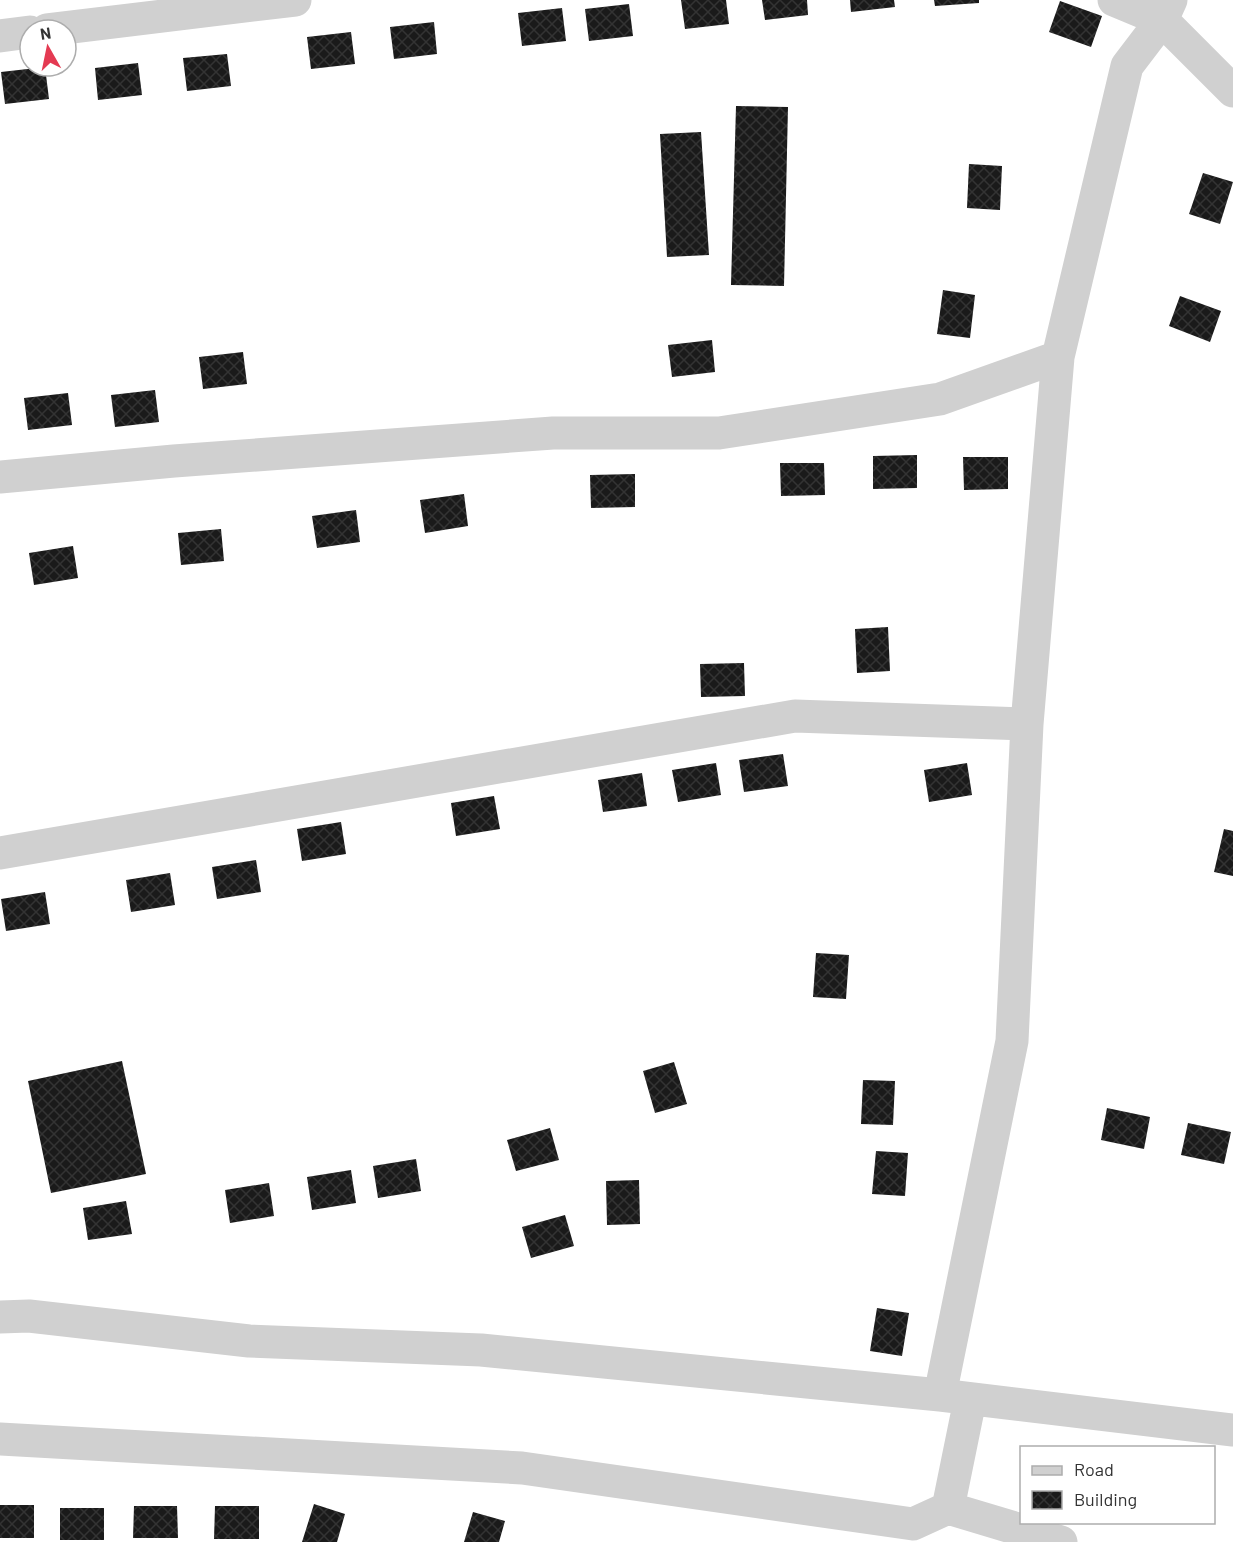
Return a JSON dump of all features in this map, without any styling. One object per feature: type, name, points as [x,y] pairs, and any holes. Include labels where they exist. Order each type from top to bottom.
[{"type":"street","points":[[78,26],[295,0]]},
{"type":"street","points":[[1114,0],[1167,10],[1233,91]]},
{"type":"street","points":[[948,1508],[955,1397],[1012,1041],[1027,724],[1058,357],[1127,66],[1167,10]]},
{"type":"street","points":[[0,36],[18,34]]},
{"type":"street","points":[[0,477],[174,461],[554,433],[719,433],[940,399],[1058,357]]},
{"type":"street","points":[[0,853],[795,716],[1027,724]]},
{"type":"street","points":[[0,1317],[29,1316],[249,1341],[481,1350],[955,1397],[1233,1430]]},
{"type":"street","points":[[0,1440],[522,1468],[910,1533],[948,1508]]},
{"type":"street","points":[[948,1508],[1060,1542]]},
{"type":"building","points":[[681,0],[726,0],[729,24],[685,29]]},
{"type":"building","points":[[762,0],[807,0],[808,15],[765,20]]},
{"type":"building","points":[[850,0],[894,0],[895,7],[851,12]]},
{"type":"building","points":[[934,0],[979,0],[979,3],[935,6]]},
{"type":"building","points":[[1060,1],[1102,16],[1091,47],[1049,32]]},
{"type":"building","points":[[629,4],[633,36],[589,41],[585,9]]},
{"type":"building","points":[[562,8],[566,41],[522,46],[518,13]]},
{"type":"building","points":[[434,22],[437,54],[394,59],[390,27]]},
{"type":"building","points":[[351,32],[355,64],[311,69],[307,37]]},
{"type":"building","points":[[227,54],[231,86],[187,91],[183,58]]},
{"type":"building","points":[[138,63],[142,95],[98,100],[95,68]]},
{"type":"building","points":[[18,70],[18,78],[46,78],[49,99],[5,104],[1,72]]},
{"type":"building","points":[[736,106],[788,107],[784,286],[731,285]]},
{"type":"building","points":[[701,132],[709,255],[667,257],[660,134]]},
{"type":"building","points":[[969,164],[1002,166],[1000,210],[967,208]]},
{"type":"building","points":[[1203,173],[1233,182],[1220,224],[1189,214]]},
{"type":"building","points":[[943,290],[975,295],[970,338],[937,334]]},
{"type":"building","points":[[1180,296],[1221,311],[1210,342],[1169,326]]},
{"type":"building","points":[[712,340],[715,372],[672,377],[668,345]]},
{"type":"building","points":[[243,352],[247,384],[203,389],[199,357]]},
{"type":"building","points":[[155,390],[159,422],[115,427],[111,395]]},
{"type":"building","points":[[68,393],[72,425],[28,430],[24,398]]},
{"type":"building","points":[[917,455],[917,488],[873,489],[873,456]]},
{"type":"building","points":[[963,457],[1008,457],[1008,489],[964,490]]},
{"type":"building","points":[[780,463],[824,463],[825,495],[781,496]]},
{"type":"building","points":[[635,474],[635,507],[591,508],[590,475]]},
{"type":"building","points":[[464,494],[468,526],[425,533],[420,500]]},
{"type":"building","points":[[356,510],[360,542],[317,548],[312,516]]},
{"type":"building","points":[[221,529],[224,561],[181,565],[178,533]]},
{"type":"building","points":[[73,546],[78,578],[34,585],[29,553]]},
{"type":"building","points":[[888,627],[890,671],[857,673],[855,629]]},
{"type":"building","points":[[744,663],[745,696],[701,697],[700,664]]},
{"type":"building","points":[[783,754],[788,786],[744,792],[739,760]]},
{"type":"building","points":[[716,763],[721,795],[678,802],[672,770]]},
{"type":"building","points":[[967,763],[972,795],[929,802],[924,770]]},
{"type":"building","points":[[642,773],[647,806],[603,812],[598,780]]},
{"type":"building","points":[[494,796],[500,829],[456,836],[451,803]]},
{"type":"building","points":[[341,822],[346,854],[302,861],[297,829]]},
{"type":"building","points":[[1224,829],[1233,831],[1233,876],[1214,872]]},
{"type":"building","points":[[256,860],[261,892],[217,899],[212,867]]},
{"type":"building","points":[[170,873],[175,905],[131,912],[126,880]]},
{"type":"building","points":[[45,892],[50,924],[6,931],[1,899]]},
{"type":"building","points":[[816,953],[849,955],[846,999],[813,997]]},
{"type":"building","points":[[122,1061],[146,1174],[51,1193],[28,1081]]},
{"type":"building","points":[[674,1062],[687,1104],[655,1113],[643,1071]]},
{"type":"building","points":[[863,1080],[895,1081],[893,1125],[861,1124]]},
{"type":"building","points":[[1107,1108],[1150,1117],[1144,1149],[1101,1140]]},
{"type":"building","points":[[1188,1123],[1231,1132],[1224,1164],[1181,1155]]},
{"type":"building","points":[[550,1128],[559,1160],[516,1171],[507,1140]]},
{"type":"building","points":[[876,1151],[908,1153],[905,1196],[872,1194]]},
{"type":"building","points":[[416,1159],[421,1191],[378,1198],[373,1166]]},
{"type":"building","points":[[351,1170],[356,1203],[312,1210],[307,1177]]},
{"type":"building","points":[[639,1180],[640,1224],[607,1225],[606,1181]]},
{"type":"building","points":[[269,1183],[274,1216],[230,1223],[225,1190]]},
{"type":"building","points":[[126,1201],[132,1234],[88,1240],[83,1208]]},
{"type":"building","points":[[565,1215],[574,1246],[531,1258],[522,1227]]},
{"type":"building","points":[[877,1308],[909,1313],[902,1356],[870,1351]]},
{"type":"building","points":[[314,1504],[345,1514],[337,1542],[302,1542]]},
{"type":"building","points":[[0,1505],[34,1505],[34,1538],[0,1538]]},
{"type":"building","points":[[134,1506],[177,1506],[178,1538],[133,1538]]},
{"type":"building","points":[[215,1506],[259,1506],[259,1539],[214,1539]]},
{"type":"building","points":[[60,1508],[104,1508],[104,1540],[60,1540]]},
{"type":"building","points":[[473,1512],[505,1521],[499,1542],[464,1542]]}]
